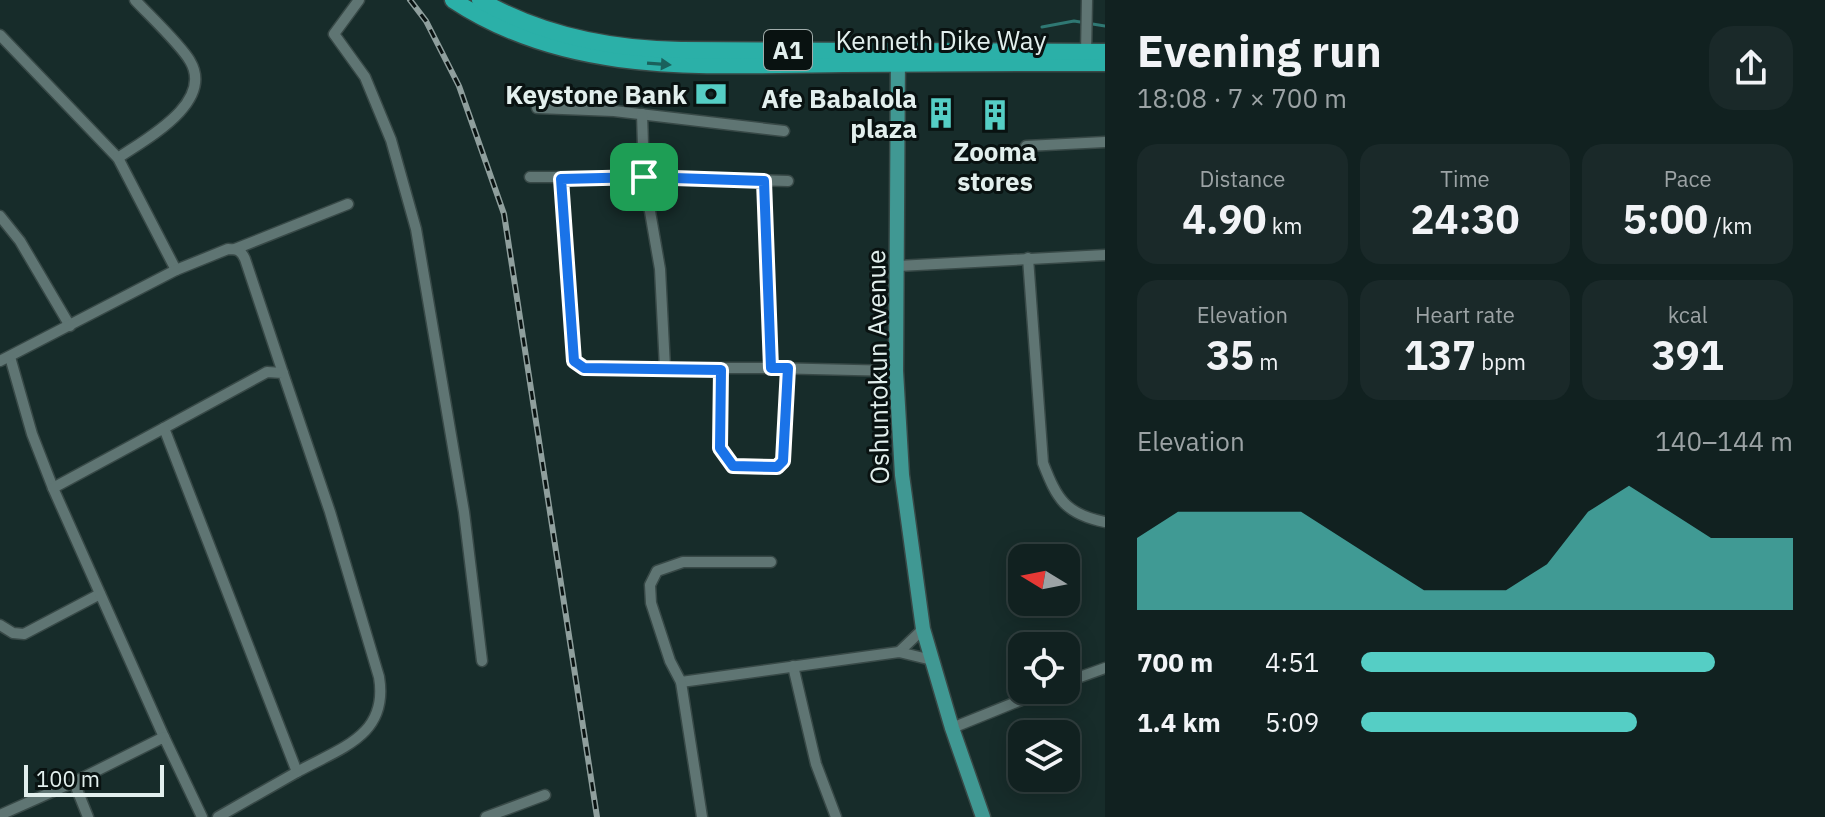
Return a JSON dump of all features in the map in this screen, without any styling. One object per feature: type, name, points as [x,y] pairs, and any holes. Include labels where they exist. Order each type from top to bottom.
[{"type":"highway","name":"Kenneth Dike Way","points":[[453,0],[521,34],[610,59],[667,65],[758,57]]},
{"type":"highway","name":"Kenneth Dike Way","points":[[480,0],[535,25],[593,42],[654,49],[758,57],[1085,58],[1105,63]]},
{"type":"highway","name":"Kenneth Dike Way","points":[[1085,58],[1105,52]]},
{"type":"main road","name":"Oshuntokun Avenue","points":[[898,57],[896,371],[902,475],[923,629],[952,728],[983,817]]},
{"type":"street","points":[[118,158],[183,110],[195,78],[191,61],[135,0]]},
{"type":"street","points":[[359,0],[334,34],[365,77],[391,140],[416,229],[464,512],[482,661]]},
{"type":"street","points":[[1085,58],[1087,0]]},
{"type":"street","points":[[0,35],[4,47],[118,158],[176,270]]},
{"type":"street","points":[[537,108],[642,114],[784,131]]},
{"type":"street","points":[[642,114],[644,177],[660,269],[665,368]]},
{"type":"street","points":[[1026,146],[1105,142]]},
{"type":"street","points":[[530,177],[788,181]]},
{"type":"street","points":[[561,179],[574,361],[584,368],[896,371]]},
{"type":"street","points":[[764,181],[771,368]]},
{"type":"street","points":[[235,249],[348,204]]},
{"type":"street","points":[[0,216],[20,241],[70,326]]},
{"type":"street","points":[[202,817],[53,488],[5,359],[176,270],[235,249],[241,251],[245,259],[330,512],[379,677],[382,698],[374,723],[364,732],[218,817]]},
{"type":"street","points":[[898,266],[1105,255]]},
{"type":"street","points":[[1028,258],[1043,463],[1065,507],[1086,518],[1105,522]]},
{"type":"street","points":[[721,370],[720,448],[733,466],[768,468],[777,467],[783,461],[788,368]]},
{"type":"street","points":[[53,488],[267,372],[283,373]]},
{"type":"street","points":[[164,428],[297,772]]},
{"type":"street","points":[[702,817],[681,682],[670,661],[651,603],[650,585],[657,571],[683,562],[771,562]]},
{"type":"street","points":[[0,625],[13,633],[24,634],[100,594]]},
{"type":"street","points":[[899,652],[923,629]]},
{"type":"street","points":[[681,682],[899,652],[932,660]]},
{"type":"street","points":[[793,666],[816,764],[836,817]]},
{"type":"street","points":[[1080,677],[1105,668]]},
{"type":"street","points":[[952,728],[1011,704]]},
{"type":"street","points":[[0,815],[164,737]]},
{"type":"street","points":[[74,782],[88,817]]},
{"type":"street","points":[[486,817],[545,795]]},
{"type":"waterway","points":[[1042,27],[1074,21],[1105,26]]},
{"type":"railway","points":[[410,0],[426,21],[459,86],[504,214],[597,817]]},
{"type":"place","name":"Keystone Bank","points":[[711,94]]},
{"type":"place","name":"Afe Babalola plaza","points":[[941,113]]},
{"type":"place","name":"Zooma stores","points":[[995,115]]},
{"type":"route","points":[[644,177],[764,181],[771,368],[788,368],[783,461],[777,467],[733,466],[720,448],[721,370],[584,368],[574,361],[561,179],[644,177]]}]
